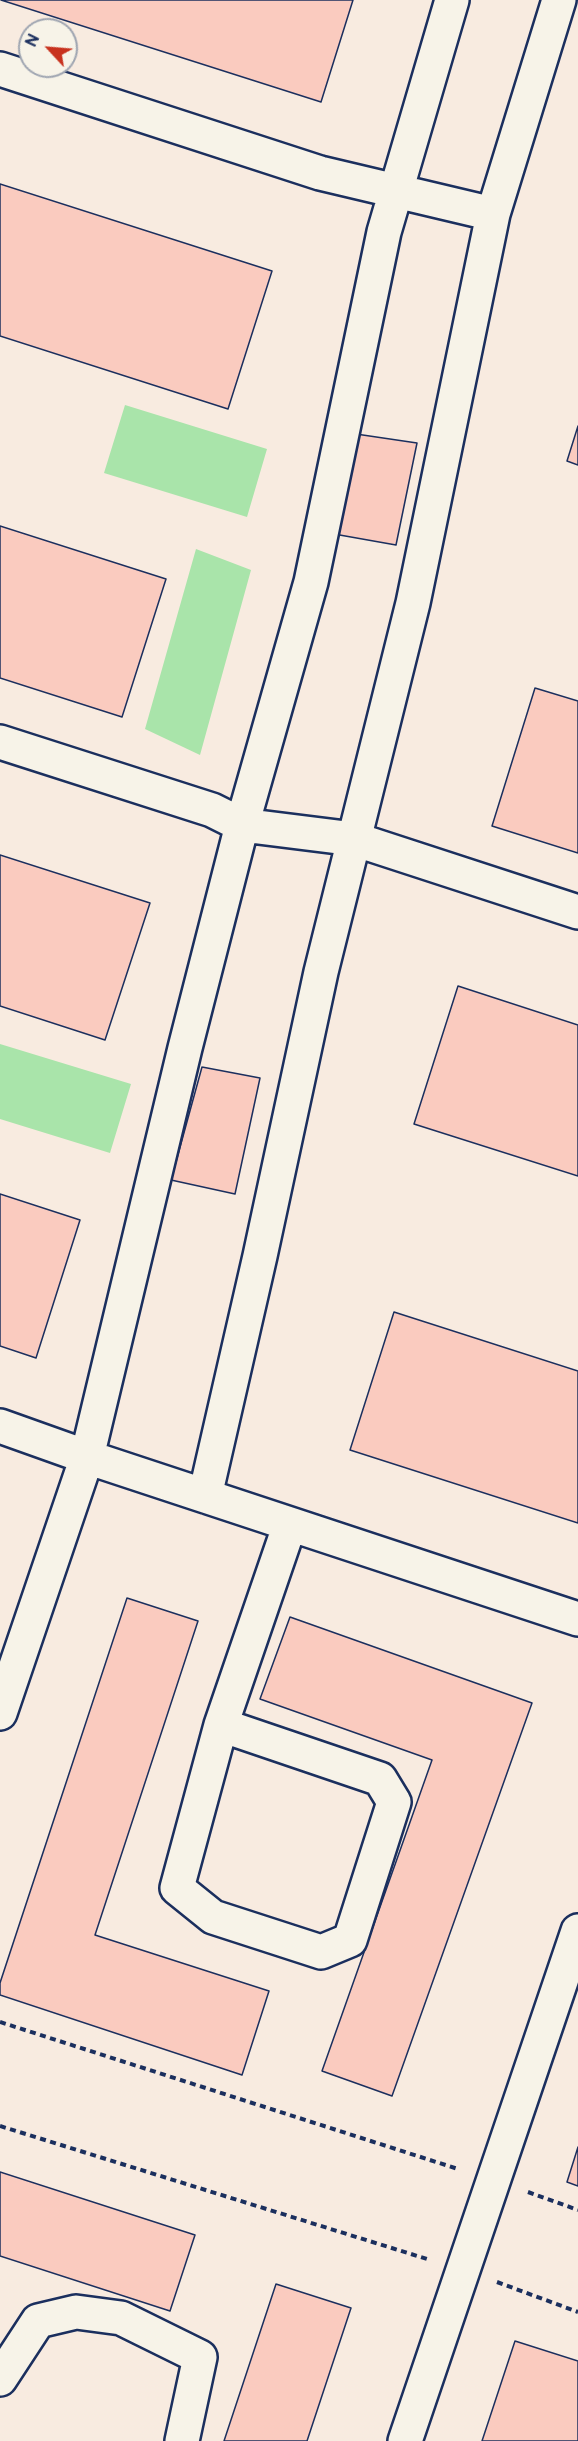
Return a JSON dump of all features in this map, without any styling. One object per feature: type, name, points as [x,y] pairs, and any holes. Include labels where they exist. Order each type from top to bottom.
[{"type":"street","points":[[0,1713],[87,1457],[185,1048],[242,825],[311,582],[384,232],[452,0]]},
{"type":"street","points":[[205,1496],[260,1256],[321,972],[412,603],[493,214],[559,0]]},
{"type":"street","points":[[0,69],[320,173],[493,214]]},
{"type":"street","points":[[0,742],[212,810],[242,825],[354,839],[578,912]]},
{"type":"street","points":[[0,1426],[87,1457],[578,1619]]},
{"type":"street","points":[[221,1725],[380,1779],[394,1802],[350,1940],[321,1952],[213,1917],[177,1888],[221,1725],[290,1524]]},
{"type":"street","points":[[405,2441],[578,1930]]},
{"type":"street","points":[[0,2379],[38,2321],[75,2312],[121,2318],[200,2357],[182,2441]]},
{"type":"path","points":[[0,2022],[494,2180],[578,2210]]},
{"type":"path","points":[[0,2126],[463,2270],[578,2312]]},
{"type":"green space","points":[[125,405],[267,449],[247,517],[104,473]]},
{"type":"green space","points":[[196,549],[251,570],[200,755],[145,729]]},
{"type":"green space","points":[[0,1044],[131,1084],[110,1153],[0,1119]]},
{"type":"building","points":[[1,0],[353,0],[321,102],[78,25],[78,18],[57,18]]},
{"type":"building","points":[[0,184],[272,271],[228,409],[0,336]]},
{"type":"building","points":[[578,426],[578,465],[567,461]]},
{"type":"building","points":[[356,434],[417,443],[396,545],[334,534]]},
{"type":"building","points":[[0,526],[166,579],[122,717],[0,678]]},
{"type":"building","points":[[535,688],[578,701],[578,853],[492,826]]},
{"type":"building","points":[[0,855],[150,903],[105,1040],[0,1006]]},
{"type":"building","points":[[458,986],[578,1025],[578,1176],[414,1124]]},
{"type":"building","points":[[202,1067],[260,1078],[235,1194],[171,1180]]},
{"type":"building","points":[[0,1194],[80,1220],[36,1358],[0,1346]]},
{"type":"building","points":[[394,1312],[578,1371],[578,1523],[350,1450]]},
{"type":"building","points":[[127,1598],[198,1621],[95,1935],[269,1991],[242,2075],[0,1995],[0,1983]]},
{"type":"building","points":[[290,1617],[532,1703],[392,2096],[322,2071],[432,1760],[260,1699]]},
{"type":"building","points":[[578,2147],[578,2186],[567,2182]]},
{"type":"building","points":[[0,2172],[195,2235],[170,2311],[0,2256]]},
{"type":"building","points":[[276,2284],[351,2308],[307,2441],[224,2441]]},
{"type":"building","points":[[515,2341],[578,2361],[578,2441],[482,2441]]}]
